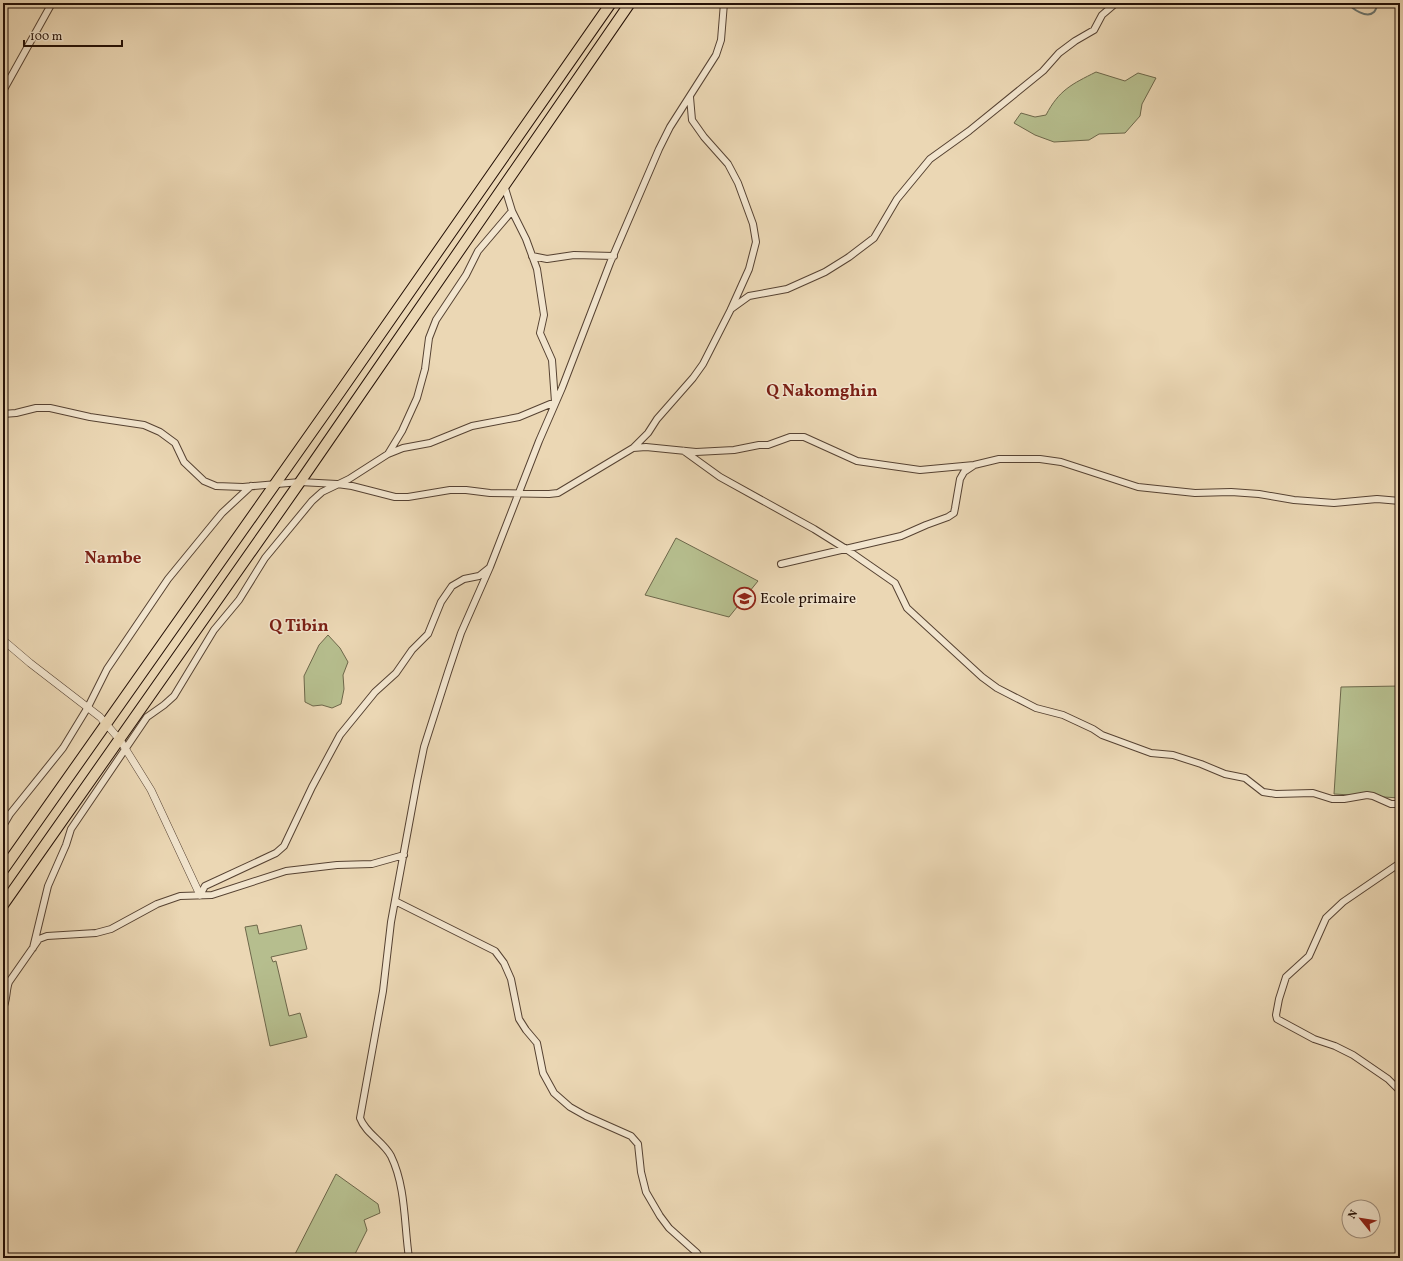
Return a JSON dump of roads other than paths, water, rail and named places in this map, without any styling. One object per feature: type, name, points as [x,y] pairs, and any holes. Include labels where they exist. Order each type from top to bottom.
[{"type":"highway","points":[[3,870],[274,484],[345,386],[611,3]]},
{"type":"highway","points":[[3,905],[123,744],[300,482],[630,3]]},
{"type":"street","points":[[3,91],[52,3]]},
{"type":"street","points":[[409,1258],[400,1180],[385,1146],[366,1129],[360,1118],[383,991],[391,922],[424,747],[461,633],[490,567],[539,441],[659,149],[670,127],[716,55],[721,40],[724,3]]},
{"type":"street","points":[[731,309],[749,296],[787,289],[825,272],[849,257],[874,238],[897,199],[930,159],[969,131],[1043,71],[1059,53],[1075,41],[1094,30],[1102,16],[1116,3]]},
{"type":"street","points":[[3,414],[16,413],[36,408],[50,408],[90,418],[144,424],[175,442],[184,462],[204,481],[216,486],[250,486],[300,482],[337,484],[352,486],[395,497],[408,498],[458,490],[558,493],[633,448],[648,433],[657,419],[693,378],[703,364],[731,309],[749,269],[756,242],[753,224],[738,183],[728,164],[704,137],[692,120],[690,97]]},
{"type":"street","points":[[504,185],[512,212],[526,239],[537,269],[544,315],[540,333],[552,360],[556,402]]},
{"type":"street","points":[[388,454],[402,431],[417,398],[425,369],[429,338],[436,320],[466,274],[478,251],[512,212]]},
{"type":"street","points":[[532,256],[547,259],[574,255],[614,256]]},
{"type":"street","points":[[33,948],[48,886],[66,845],[70,829],[123,744],[147,717],[174,696],[214,630],[239,600],[265,558],[312,501],[322,492],[349,479],[388,454],[403,448],[430,443],[472,426],[519,417],[556,402]]},
{"type":"street","points":[[633,448],[646,447],[696,452],[734,450],[759,445],[768,445],[790,437],[804,437],[857,461],[920,470],[974,465],[999,459],[1040,459],[1062,462],[1138,487],[1196,493],[1231,492],[1259,494],[1294,500],[1334,502],[1377,499],[1400,501]]},
{"type":"street","points":[[682,450],[720,477],[814,529],[895,583],[907,608],[982,677],[997,688],[1036,708],[1063,715],[1093,729],[1102,735],[1151,753],[1173,755],[1225,774],[1245,778],[1263,792],[1276,794],[1313,793],[1332,799],[1344,799],[1367,795],[1391,804],[1400,804]]},
{"type":"street","points":[[781,564],[901,536],[948,517],[954,513],[960,479],[964,472],[974,465]]},
{"type":"street","points":[[3,826],[10,814],[64,748],[88,708],[107,669],[168,579],[195,544],[222,513],[250,486]]},
{"type":"street","points":[[200,895],[205,886],[276,853],[284,846],[312,787],[340,735],[375,692],[396,673],[412,650],[428,634],[441,602],[452,586],[464,579],[480,576],[490,567]]},
{"type":"street","points":[[3,640],[106,723],[123,744],[151,790],[200,895]]},
{"type":"street","points":[[3,1008],[5,1005],[6,989],[9,982],[39,939],[47,936],[96,932],[111,929],[156,904],[180,896],[212,895],[286,871],[337,865],[372,864],[404,855]]},
{"type":"street","points":[[1400,863],[1343,902],[1326,918],[1308,956],[1286,977],[1276,1015],[1277,1019],[1314,1039],[1335,1046],[1352,1055],[1388,1079],[1400,1091]]},
{"type":"street","points":[[395,901],[495,951],[504,963],[511,979],[519,1019],[537,1043],[543,1073],[554,1093],[570,1107],[586,1116],[631,1136],[638,1144],[641,1172],[646,1192],[669,1228],[697,1253],[700,1258]]},
{"type":"waterway","points":[[1348,3],[1353,8],[1364,14],[1371,14],[1374,12],[1378,3]]},
{"type":"place","name":"Ecole primaire","points":[[745,598]]},
{"type":"district","name":"Q Nakomghin","points":[[822,390]]},
{"type":"district","name":"Nambe","points":[[113,557]]},
{"type":"district","name":"Q Tibin","points":[[299,625]]}]
